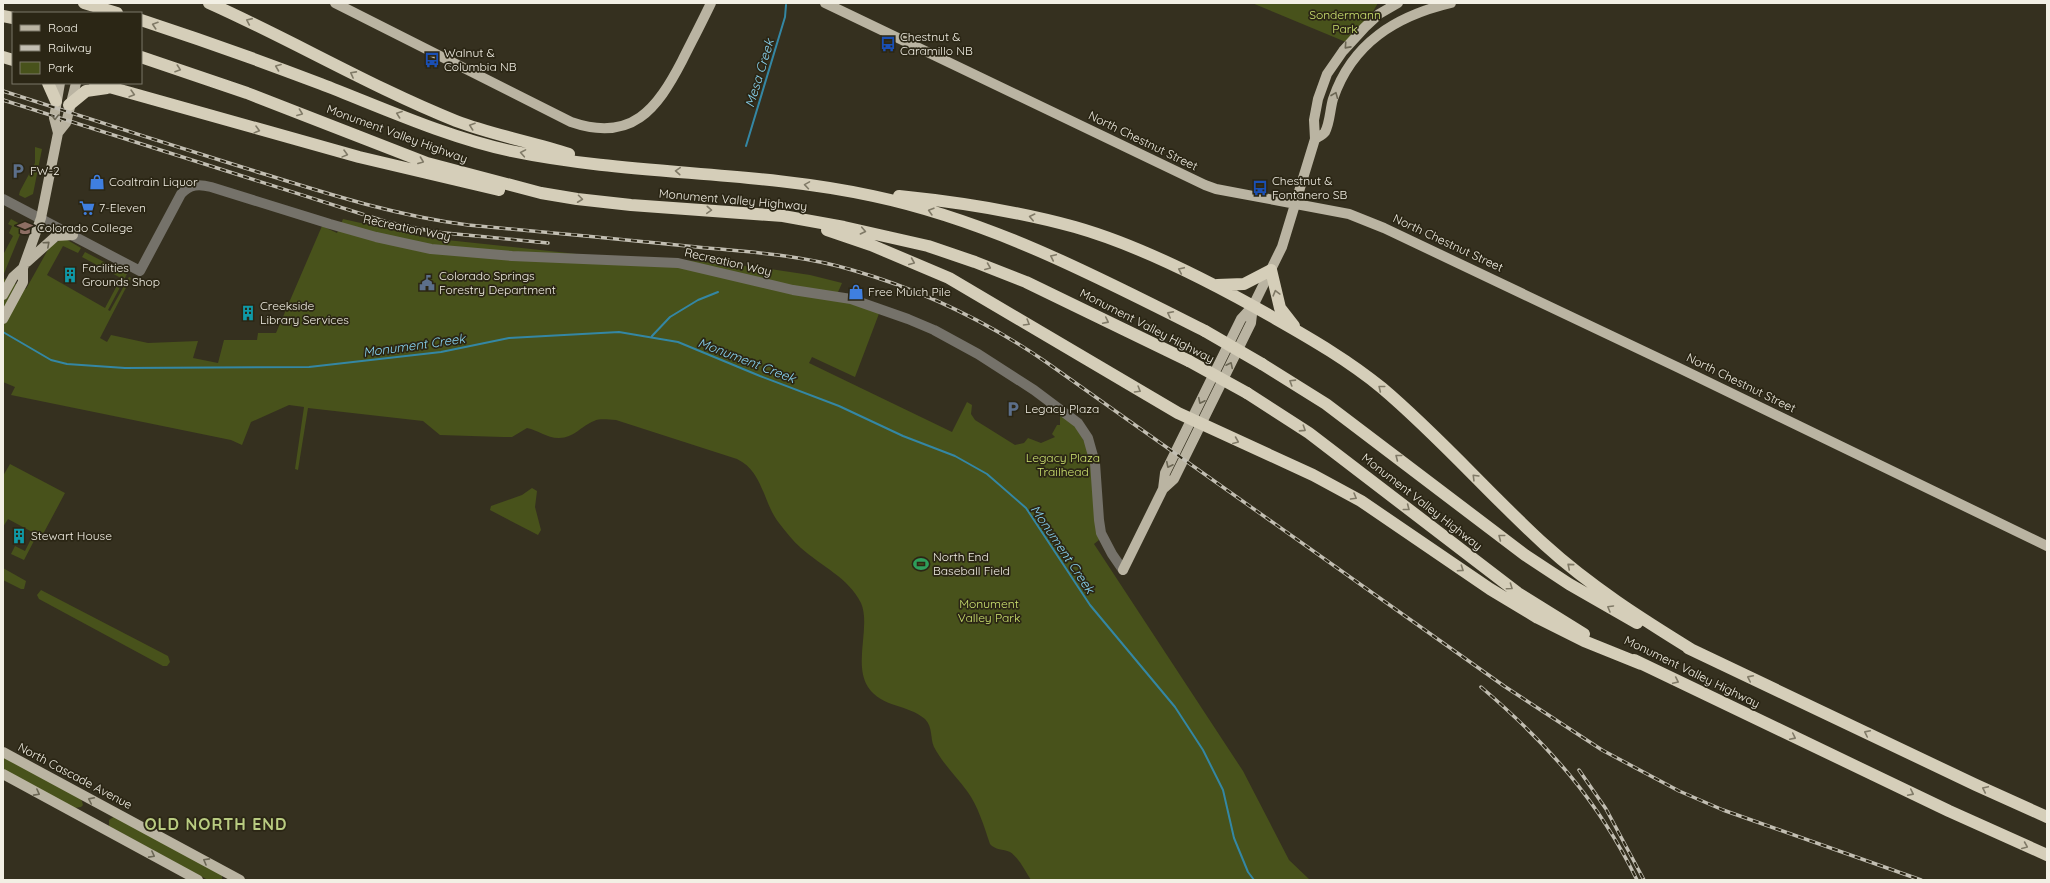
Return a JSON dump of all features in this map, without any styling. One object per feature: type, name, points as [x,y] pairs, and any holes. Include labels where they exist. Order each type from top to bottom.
[{"type":"highway","points":[[84,3],[114,12]]},
{"type":"highway","points":[[209,3],[267,29],[362,80],[457,121],[490,133],[560,151],[603,165]]},
{"type":"highway","name":"Monument Valley Highway","points":[[142,20],[252,57],[387,110],[479,142],[542,156],[603,165],[758,178],[846,191],[929,210],[1016,241],[1088,273],[1205,331],[1262,364],[1326,404],[1382,444],[1507,542],[1543,568],[1619,613],[1694,651],[1976,785],[2047,817]]},
{"type":"highway","name":"Monument Valley Highway","points":[[142,57],[247,93],[427,163],[541,193],[631,205],[783,216],[928,246],[975,262],[1032,286],[1189,361],[1247,393],[1309,433],[1518,593],[1575,628],[1641,664],[1949,811],[2047,854]]},
{"type":"highway","points":[[48,84],[56,101]]},
{"type":"highway","points":[[98,84],[254,129],[381,163],[483,187],[541,193]]},
{"type":"highway","points":[[70,105],[86,91],[110,88]]},
{"type":"highway","points":[[846,191],[968,204],[1055,222],[1115,241],[1212,284],[1253,306],[1305,335],[1349,364],[1397,401],[1536,536],[1572,568],[1634,613],[1694,651]]},
{"type":"highway","points":[[783,216],[871,245],[949,278],[1196,423],[1345,492],[1520,608],[1573,636],[1641,664]]},
{"type":"highway","points":[[1212,284],[1223,286],[1244,284],[1271,270],[1280,308],[1290,321],[1305,335]]},
{"type":"main road","points":[[90,12],[95,3]]},
{"type":"main road","points":[[110,12],[114,3]]},
{"type":"main road","points":[[335,3],[571,122],[592,128],[615,128],[636,120],[647,113],[664,95],[711,3]]},
{"type":"main road","name":"North Chestnut Street","points":[[825,3],[1205,185],[1216,189],[1349,214],[1390,230],[2047,546]]},
{"type":"main road","points":[[1123,570],[1163,489],[1174,479],[1196,423],[1251,323],[1253,306],[1282,247],[1296,204],[1315,139],[1314,120],[1318,99],[1327,74],[1343,51],[1365,27],[1379,14],[1398,3]]},
{"type":"main road","points":[[1315,139],[1325,132],[1334,98],[1345,73],[1361,51],[1378,34],[1400,20],[1424,9],[1451,3]]},
{"type":"main road","points":[[3,319],[21,286],[24,276],[24,266],[41,218],[58,132],[54,118],[60,84]]},
{"type":"main road","points":[[58,132],[66,123],[76,84]]},
{"type":"main road","points":[[3,295],[11,280],[56,236],[73,235]]},
{"type":"main road","name":"North Cascade Avenue","points":[[3,752],[240,880]]},
{"type":"main road","points":[[3,774],[198,880]]},
{"type":"street","name":"Recreation Way","points":[[73,235],[140,271],[181,194],[190,186],[197,185],[211,187],[376,237],[431,249],[512,256],[678,263],[794,290],[851,299],[908,319],[947,337],[978,354],[1034,390],[1078,423],[1088,438],[1095,463],[1101,533],[1112,554],[1123,570]]},
{"type":"street","points":[[3,199],[73,235]]},
{"type":"green space","name":"Sondermann Park","points":[[1252,3],[1378,3],[1353,45]]},
{"type":"green space","points":[[35,147],[42,149],[33,194],[25,198],[19,195],[35,163]]},
{"type":"green space","points":[[11,219],[20,224],[21,232],[3,276],[3,255],[13,236],[9,233],[12,226],[8,224]]},
{"type":"green space","name":"Monument Valley Park","points":[[343,219],[428,238],[595,256],[683,260],[757,267],[810,275],[842,283],[835,299],[880,311],[855,377],[812,357],[809,363],[952,432],[967,402],[972,405],[971,414],[975,420],[1015,445],[1024,443],[1028,438],[1041,443],[1055,437],[1052,434],[1057,425],[1060,425],[1060,413],[1076,428],[1083,439],[1092,466],[1099,540],[1094,544],[1243,771],[1289,860],[1310,880],[1031,880],[1019,861],[1010,852],[994,847],[990,844],[974,803],[967,791],[945,764],[934,747],[928,722],[918,714],[880,699],[868,687],[864,678],[862,667],[864,612],[856,594],[842,579],[809,555],[790,536],[774,515],[762,488],[752,471],[746,464],[737,459],[616,420],[597,420],[589,423],[569,436],[559,438],[550,437],[527,428],[512,437],[440,435],[423,421],[308,408],[298,470],[295,469],[304,407],[289,405],[251,422],[242,445],[231,440],[11,395],[15,387],[3,382],[3,278],[26,289],[50,246],[64,238],[81,248],[78,253],[63,246],[47,275],[105,308],[121,278],[82,257],[85,252],[127,274],[108,310],[110,311],[129,277],[131,278],[100,338],[107,342],[111,335],[148,343],[198,341],[193,358],[218,363],[224,340],[257,340],[258,333],[276,333],[322,226],[337,233]]},
{"type":"green space","points":[[10,464],[65,493],[42,536],[37,535],[24,560],[11,554],[15,546],[25,551],[34,533],[8,519],[3,527],[3,476]]},
{"type":"green space","points":[[532,488],[537,491],[535,507],[541,530],[538,535],[490,510],[491,506],[522,495]]},
{"type":"green space","points":[[3,568],[26,581],[24,589],[3,580]]},
{"type":"green space","points":[[41,590],[168,656],[170,662],[167,666],[163,666],[39,599],[37,595]]},
{"type":"green space","points":[[3,756],[81,798],[83,805],[81,807],[74,808],[3,769]]},
{"type":"green space","points":[[115,816],[222,874],[222,880],[208,880],[109,826],[109,820]]},
{"type":"waterway","name":"Mesa Creek","points":[[746,146],[785,17],[786,5]]},
{"type":"waterway","name":"Mesa Creek","points":[[652,336],[670,317],[698,300],[718,292]]},
{"type":"waterway","name":"Monument Creek","points":[[3,332],[51,360],[67,364],[125,368],[309,367],[441,352],[509,338],[619,332],[678,342],[760,376],[839,406],[903,436],[955,456],[987,474],[1026,508],[1090,605],[1175,707],[1203,750],[1223,790],[1234,838],[1248,872],[1254,880]]},
{"type":"railway","points":[[3,91],[154,140],[383,209],[439,221],[468,225],[795,257],[852,270],[928,297],[977,320],[1046,362],[1504,686],[1602,750],[1679,791],[1723,810],[1921,880]]},
{"type":"railway","points":[[3,100],[387,222],[435,232],[548,243]]},
{"type":"railway","points":[[1481,687],[1528,730],[1570,775],[1606,824],[1637,880]]},
{"type":"railway","points":[[1579,770],[1606,809],[1644,880]]},
{"type":"place","name":"Chestnut & Caramillo NB","points":[[888,44]]},
{"type":"place","name":"Walnut & Columbia NB","points":[[432,60]]},
{"type":"place","name":"FW-2","points":[[18,171]]},
{"type":"place","name":"Coaltrain Liquor","points":[[97,182]]},
{"type":"place","name":"Chestnut & Fontanero SB","points":[[1260,188]]},
{"type":"place","name":"7-Eleven","points":[[87,208]]},
{"type":"place","name":"Colorado College","points":[[25,228]]},
{"type":"place","name":"Facilities Grounds Shop","points":[[70,275]]},
{"type":"place","name":"Colorado Springs Forestry Department","points":[[427,283]]},
{"type":"place","name":"Free Mulch Pile","points":[[856,292]]},
{"type":"place","name":"Creekside Library Services","points":[[248,313]]},
{"type":"place","name":"Legacy Plaza","points":[[1013,409]]},
{"type":"place","name":"Stewart House","points":[[19,536]]},
{"type":"place","name":"North End Baseball Field","points":[[921,564]]},
{"type":"district","name":"OLD NORTH END","points":[[216,824]]},
{"type":"park label","name":"Legacy Plaza Trailhead","points":[[1063,465]]}]
